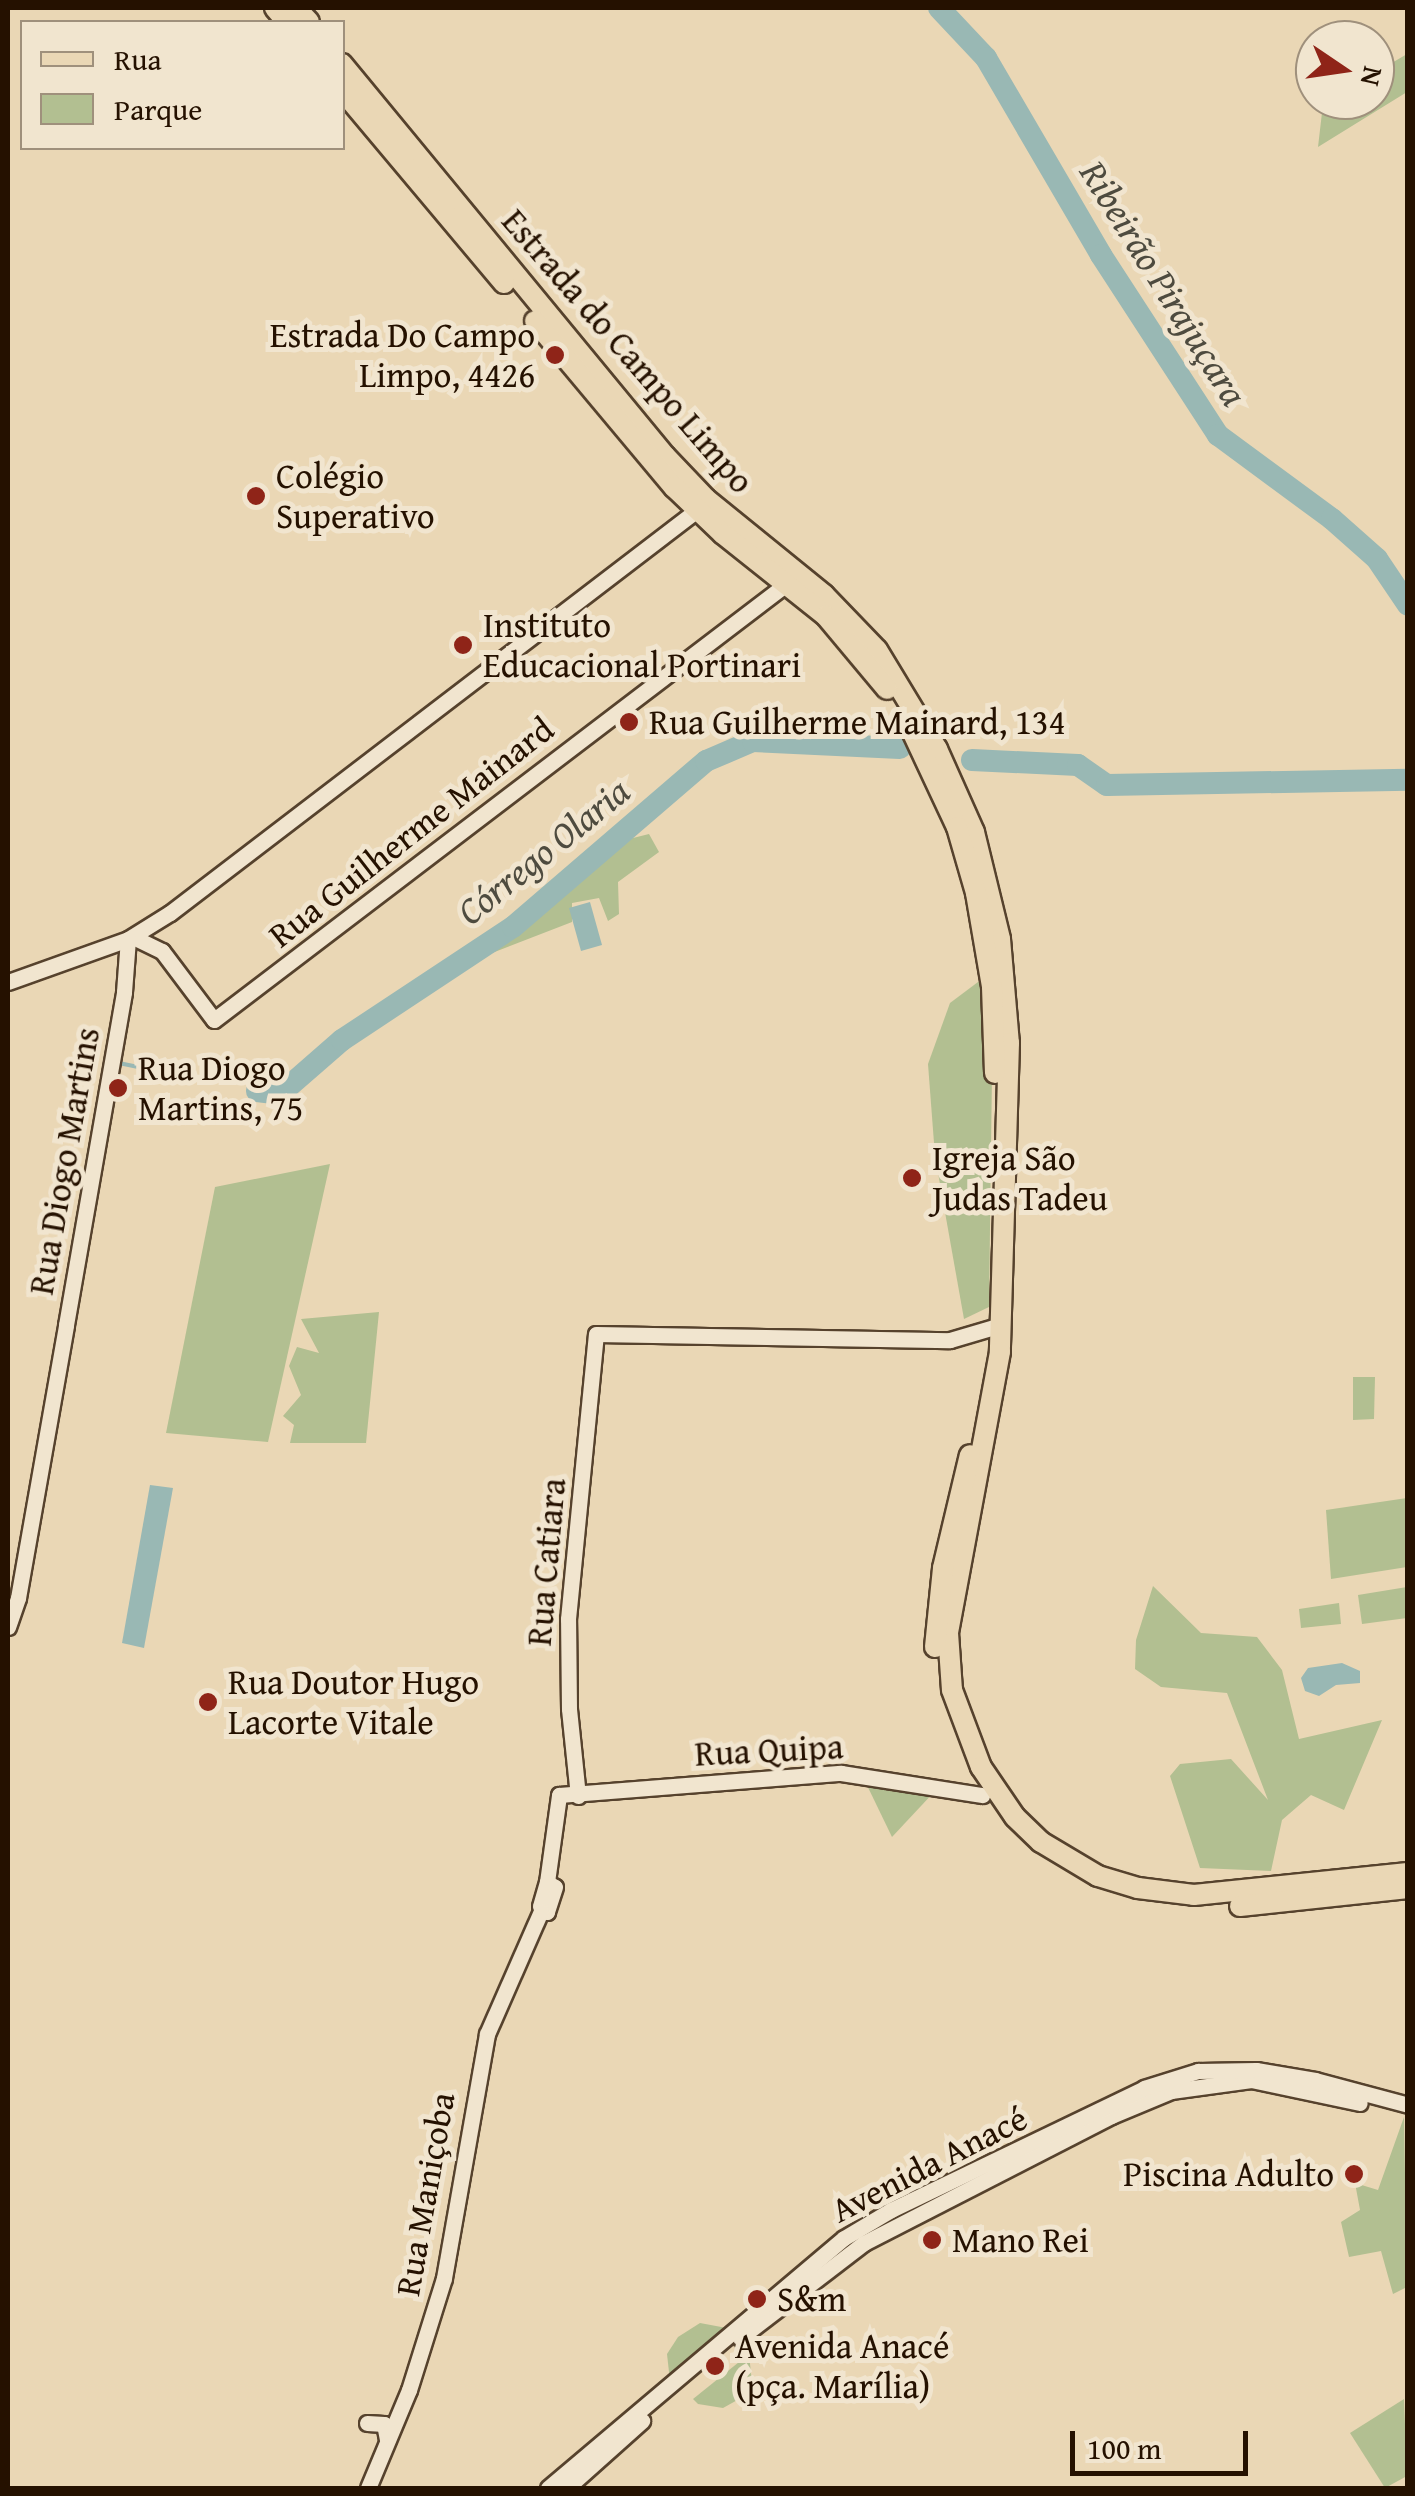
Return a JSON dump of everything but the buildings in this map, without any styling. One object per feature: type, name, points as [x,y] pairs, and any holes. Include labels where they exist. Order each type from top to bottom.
[{"type":"main road","name":"Estrada do Campo Limpo","points":[[345,68],[666,456],[858,649],[920,745],[969,866],[990,977],[995,1078],[995,1327],[935,1620],[936,1666],[944,1708],[958,1750],[982,1795],[1006,1825],[1042,1858],[1121,1898],[1196,1909],[1408,1888]]},
{"type":"main road","name":"Estrada do Campo Limpo","points":[[345,94],[586,386],[696,510],[792,579],[824,595],[876,650],[925,726],[974,832],[994,906],[1009,1026],[995,1327],[982,1464],[948,1632],[952,1690],[961,1726],[995,1792],[1040,1842],[1072,1862],[1116,1882],[1165,1894],[1230,1893],[1408,1873]]},
{"type":"main road","points":[[990,977],[1002,990],[1009,1026]]},
{"type":"street","points":[[8,982],[131,938],[170,914],[696,510]]},
{"type":"street","name":"Rua Guilherme Mainard","points":[[162,951],[214,1020],[792,579]]},
{"type":"street","points":[[131,938],[162,951],[170,914]]},
{"type":"street","name":"Rua Diogo Martins","points":[[8,1627],[18,1598],[131,938]]},
{"type":"street","name":"Rua Catiara","points":[[578,1796],[568,1710],[568,1618],[596,1334],[950,1340],[995,1327]]},
{"type":"street","name":"Rua Quipa","points":[[547,1882],[559,1796],[842,1773],[982,1795]]},
{"type":"street","name":"Rua Maniçoba","points":[[368,2488],[430,2332],[444,2278],[487,2034],[542,1910],[547,1882]]},
{"type":"street","name":"Avenida Anacé","points":[[548,2488],[844,2238],[890,2210],[1144,2088],[1198,2071],[1256,2070],[1315,2080],[1408,2106]]},
{"type":"street","name":"Avenida Anacé","points":[[567,2488],[734,2343],[864,2242],[1111,2116],[1171,2091],[1251,2080],[1408,2116]]},
{"type":"street","points":[[366,2423],[384,2424],[387,2442]]},
{"type":"green space","points":[[1407,54],[1407,92],[1395,99],[1395,61]]},
{"type":"green space","points":[[1321,120],[1362,120],[1318,147]]},
{"type":"green space","points":[[649,834],[659,852],[618,882],[619,914],[608,921],[599,898],[572,903],[572,922],[469,962],[494,933],[629,839]]},
{"type":"green space","points":[[986,976],[993,995],[989,1307],[964,1319],[935,1156],[928,1064],[950,1003]]},
{"type":"green space","points":[[330,1164],[268,1442],[166,1433],[215,1187]]},
{"type":"green space","points":[[379,1312],[366,1443],[290,1443],[294,1425],[283,1416],[301,1395],[289,1366],[297,1347],[319,1353],[301,1319]]},
{"type":"green space","points":[[1353,1377],[1375,1377],[1374,1419],[1353,1420]]},
{"type":"green space","points":[[1407,1498],[1407,1567],[1331,1579],[1326,1510]]},
{"type":"green space","points":[[1153,1586],[1201,1633],[1257,1637],[1282,1670],[1299,1739],[1382,1720],[1344,1810],[1311,1795],[1282,1820],[1271,1871],[1200,1868],[1170,1776],[1180,1764],[1231,1759],[1268,1800],[1227,1693],[1161,1687],[1135,1669],[1136,1640]]},
{"type":"green space","points":[[1407,1587],[1407,1618],[1362,1624],[1358,1595]]},
{"type":"green space","points":[[1339,1603],[1341,1624],[1301,1628],[1299,1609]]},
{"type":"green space","points":[[863,1777],[935,1791],[892,1837]]},
{"type":"green space","points":[[1404,2117],[1407,2287],[1393,2294],[1381,2251],[1349,2257],[1341,2222],[1360,2210],[1355,2183],[1378,2190]]},
{"type":"green space","points":[[700,2323],[732,2329],[670,2381],[667,2354],[678,2337]]},
{"type":"green space","points":[[749,2354],[752,2383],[741,2398],[723,2408],[698,2404],[693,2399]]},
{"type":"green space","points":[[1404,2399],[1407,2476],[1385,2488],[1350,2433]]},
{"type":"water","points":[[590,902],[602,945],[581,951],[569,908]]},
{"type":"water","points":[[150,1485],[173,1488],[144,1648],[122,1643]]},
{"type":"water","points":[[1342,1663],[1360,1671],[1360,1683],[1336,1685],[1319,1696],[1305,1691],[1301,1678],[1308,1668]]},
{"type":"waterway","name":"Ribeirão Pirajuçara","points":[[939,8],[986,58],[1101,255],[1218,435],[1332,519],[1377,559],[1408,605]]},
{"type":"waterway","name":"Córrego Olaria","points":[[257,1091],[280,1094],[342,1040],[513,927],[706,761],[753,741],[900,748]]},
{"type":"waterway","name":"Córrego Olaria","points":[[972,760],[1078,765],[1107,785],[1408,780]]},
{"type":"waterway","name":"Córrego Olaria","points":[[114,1062],[201,1080]]},
{"type":"place","name":"Estrada Do Campo Limpo, 4426","points":[[555,355]]},
{"type":"place","name":"Colégio Superativo","points":[[256,496]]},
{"type":"place","name":"Instituto Educacional Portinari","points":[[463,645]]},
{"type":"place","name":"Rua Guilherme Mainard, 134","points":[[629,722]]},
{"type":"place","name":"Rua Diogo Martins, 75","points":[[118,1088]]},
{"type":"place","name":"Igreja São Judas Tadeu","points":[[912,1178]]},
{"type":"place","name":"Rua Doutor Hugo Lacorte Vitale","points":[[208,1702]]},
{"type":"place","name":"Piscina Adulto","points":[[1354,2174]]},
{"type":"place","name":"Mano Rei","points":[[932,2240]]},
{"type":"place","name":"S&m","points":[[757,2299]]},
{"type":"place","name":"Avenida Anacé (pça. Marília)","points":[[715,2366]]}]
